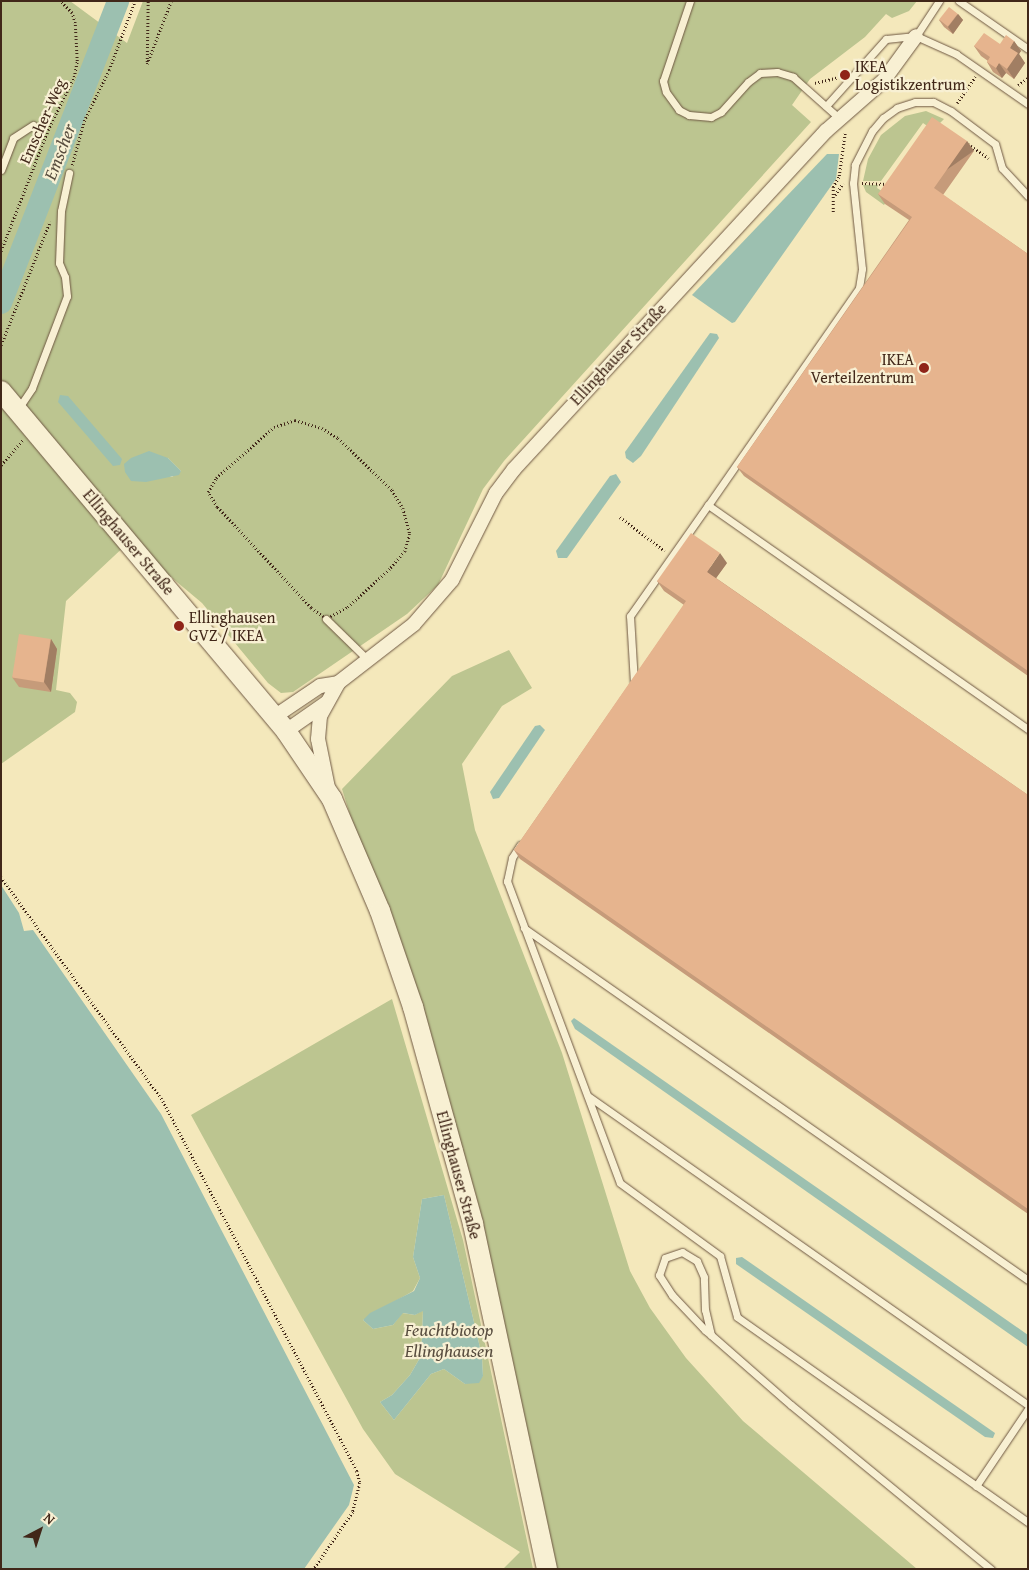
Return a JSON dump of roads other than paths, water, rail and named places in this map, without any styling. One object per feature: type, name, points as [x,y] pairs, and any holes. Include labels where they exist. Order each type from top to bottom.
[{"type":"main road","name":"Ellinghauser Straße","points":[[9,400],[280,724],[329,794],[380,911],[416,1016],[473,1224],[547,1569]]},
{"type":"street","name":"Ellinghauser Straße","points":[[329,794],[318,739],[320,716],[338,683],[414,624],[452,580],[496,493],[514,469],[838,118],[884,80],[916,36]]},
{"type":"street","name":"Ellinghauser Straße","points":[[280,724],[320,686],[338,683]]},
{"type":"street","name":"Ellinghauser Straße","points":[[280,724],[329,701]]},
{"type":"lane","points":[[690,1],[663,80],[666,92],[679,110],[688,115],[710,117],[721,112],[748,82],[760,73],[776,72],[793,77],[838,118]]},
{"type":"lane","points":[[916,36],[939,1]]},
{"type":"lane","points":[[959,1],[1028,49]]},
{"type":"lane","points":[[826,106],[886,39],[916,36],[956,54],[1028,104]]},
{"type":"lane","points":[[630,688],[635,680],[630,616],[859,288],[862,269],[853,183],[855,166],[872,131],[897,108],[915,102],[933,102],[995,144],[1002,168],[1028,196]]},
{"type":"lane","points":[[1,170],[13,138],[33,125]]},
{"type":"lane","points":[[9,400],[32,388],[67,296],[65,277],[59,263],[61,211],[69,173]]},
{"type":"lane","points":[[708,505],[1028,729]]},
{"type":"lane","points":[[326,618],[368,660]]},
{"type":"lane","points":[[523,842],[512,858],[507,881],[620,1184],[720,1256],[736,1316],[1028,1522]]},
{"type":"lane","points":[[524,928],[1028,1280]]},
{"type":"lane","points":[[587,1096],[1028,1405]]},
{"type":"lane","points":[[711,1335],[705,1310],[704,1276],[697,1261],[682,1252],[665,1258],[659,1275],[672,1296],[711,1335],[791,1405],[991,1569]]},
{"type":"lane","points":[[976,1486],[1028,1409]]},
{"type":"water","points":[[827,154],[839,154],[836,179],[735,322],[732,323],[692,295]]},
{"type":"water","points":[[710,333],[717,334],[719,338],[641,456],[633,463],[626,458],[625,452]]},
{"type":"water","points":[[60,395],[68,396],[122,459],[120,465],[113,466],[58,402]]},
{"type":"water","points":[[149,451],[168,458],[181,471],[179,475],[146,482],[131,481],[125,472],[124,464],[131,458]]},
{"type":"water","points":[[616,474],[621,482],[567,558],[558,558],[556,551],[610,476]]},
{"type":"water","points":[[540,725],[545,730],[499,798],[493,799],[490,792],[535,726]]},
{"type":"water","points":[[1,885],[19,913],[24,931],[33,930],[161,1114],[354,1485],[349,1505],[304,1569],[1,1569]]},
{"type":"water","points":[[574,1018],[1028,1335],[1028,1347],[575,1029],[571,1021]]},
{"type":"water","name":"Feuchtbiotop Ellinghausen","points":[[444,1195],[482,1356],[483,1376],[479,1383],[465,1384],[444,1369],[431,1374],[394,1420],[380,1402],[392,1395],[410,1375],[421,1356],[423,1311],[415,1315],[403,1313],[393,1325],[373,1329],[363,1320],[370,1313],[414,1291],[420,1278],[413,1257],[422,1199]]},
{"type":"water","points":[[742,1257],[995,1433],[993,1438],[985,1437],[736,1264],[736,1258]]},
{"type":"waterway","name":"Emscher","points":[[1,303],[118,1]]},
{"type":"place","name":"IKEA Logistikzentrum","points":[[845,75]]},
{"type":"place","name":"IKEA Verteilzentrum","points":[[924,368]]},
{"type":"place","name":"Ellinghausen GVZ / IKEA","points":[[179,626]]}]
